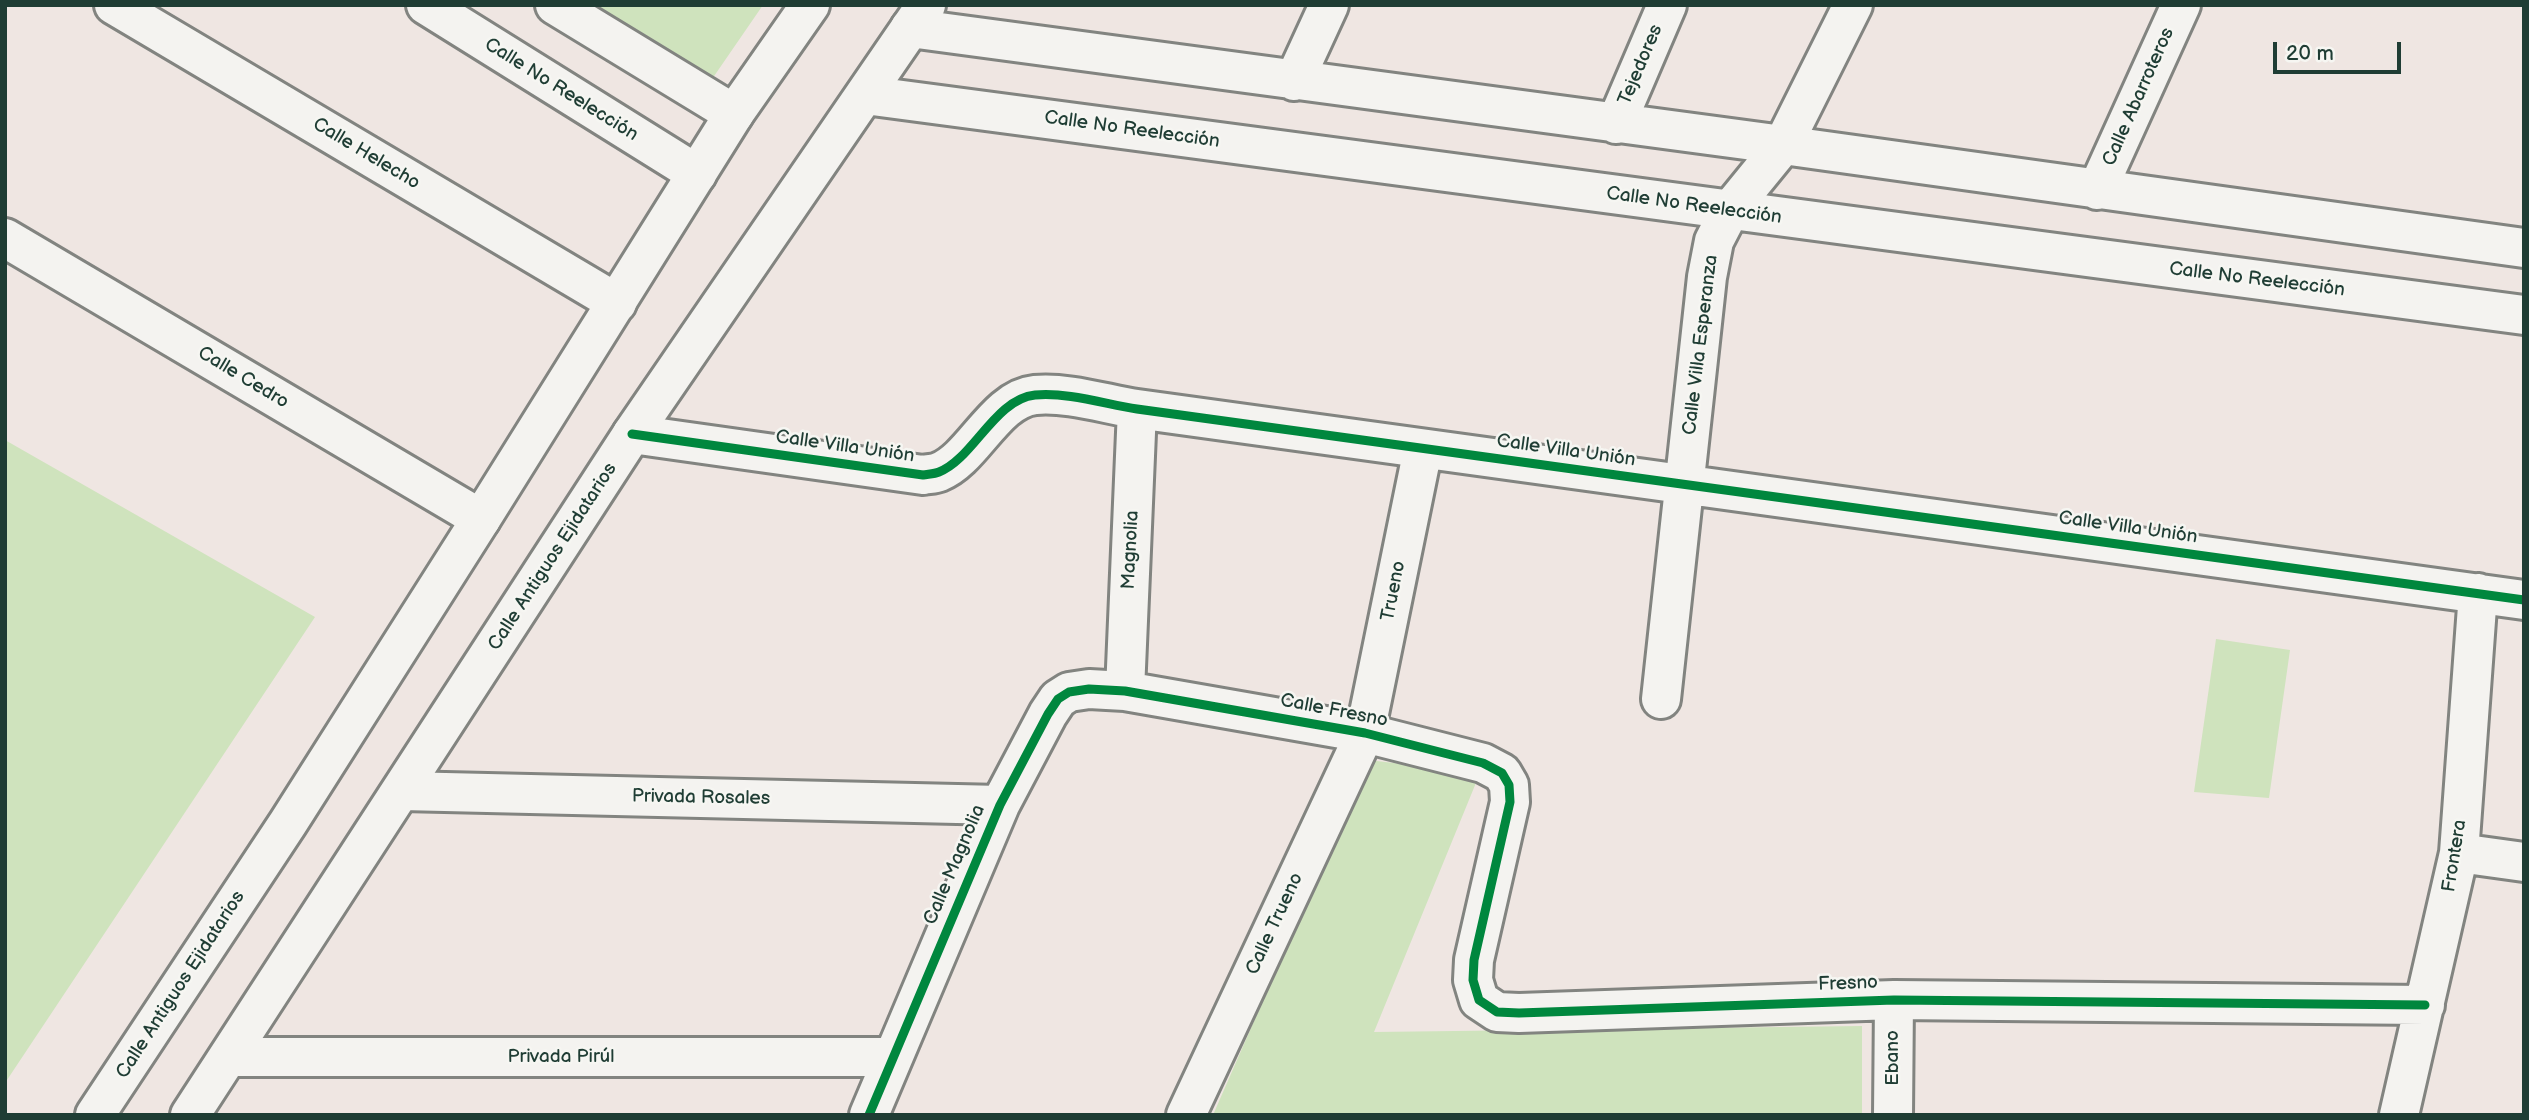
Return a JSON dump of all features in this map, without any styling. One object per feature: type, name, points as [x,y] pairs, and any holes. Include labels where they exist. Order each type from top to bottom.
[{"type":"street","name":"Calle Helecho","points":[[114,5],[617,303]]},
{"type":"street","name":"Calle No Reelección","points":[[426,5],[697,174]]},
{"type":"street","points":[[555,5],[734,114]]},
{"type":"street","name":"Calle Antiguos Ejidatarios","points":[[95,1115],[288,823],[734,114],[810,5]]},
{"type":"street","points":[[1294,81],[1329,5]]},
{"type":"street","name":"Tejedores","points":[[1616,124],[1667,5]]},
{"type":"street","name":"Calle Villa Esperanza","points":[[1661,699],[1707,276],[1714,241],[1730,211],[1783,145],[1853,5]]},
{"type":"street","name":"Calle Abarroteros","points":[[2097,190],[2180,5]]},
{"type":"street","name":"Calle Antiguos Ejidatarios","points":[[190,1115],[632,434],[918,17]]},
{"type":"street","points":[[918,17],[1294,81],[1783,145],[2524,248]]},
{"type":"street","name":"Calle No Reelección","points":[[865,95],[2524,315]]},
{"type":"street","name":"Calle Cedro","points":[[5,238],[481,519]]},
{"type":"street","name":"Calle Villa Unión","points":[[632,434],[923,475],[940,472],[1017,401],[1033,396],[1058,396],[1423,449],[2524,600]]},
{"type":"street","name":"Magnolia","points":[[1125,691],[1137,409]]},
{"type":"street","name":"Trueno","points":[[1365,733],[1423,449]]},
{"type":"street","name":"Frontera","points":[[2399,1115],[2459,853],[2478,593]]},
{"type":"street","name":"Calle Magnolia","points":[[869,1115],[1000,805],[1048,714],[1058,699],[1069,692],[1089,689],[1125,691]]},
{"type":"street","name":"Calle Fresno","points":[[1125,691],[1365,733],[1483,764],[1502,773],[1509,785],[1510,802]]},
{"type":"street","name":"Calle Trueno","points":[[1186,1115],[1365,733]]},
{"type":"street","name":"Privada Rosales","points":[[402,791],[1000,805]]},
{"type":"street","name":"Fresno","points":[[1510,802],[1474,960],[1473,980],[1479,1000],[1497,1012],[1894,1000],[2425,1005]]},
{"type":"street","points":[[2459,853],[2524,862]]},
{"type":"street","name":"Ebano","points":[[1893,1115],[1894,1000]]},
{"type":"street","name":"Privada Pirúl","points":[[229,1057],[893,1057]]},
{"type":"green space","points":[[594,5],[763,5],[710,82]]},
{"type":"green space","points":[[5,440],[315,617],[5,1083]]},
{"type":"green space","points":[[2216,639],[2290,650],[2269,798],[2194,792]]},
{"type":"green space","points":[[1368,760],[1480,773],[1374,1032],[1862,1026],[1862,1115],[1213,1115]]},
{"type":"cycle path","points":[[632,434],[923,475],[939,472],[951,465],[996,418],[1021,399],[1035,395],[1060,395],[1137,409],[2524,600]]},
{"type":"cycle path","points":[[869,1115],[1000,805],[1058,699],[1069,692],[1089,689],[1125,691],[1365,733],[1483,763],[1502,773],[1509,785],[1510,802],[1474,960],[1473,980],[1479,1000],[1497,1012],[1894,1000],[2425,1005]]}]
